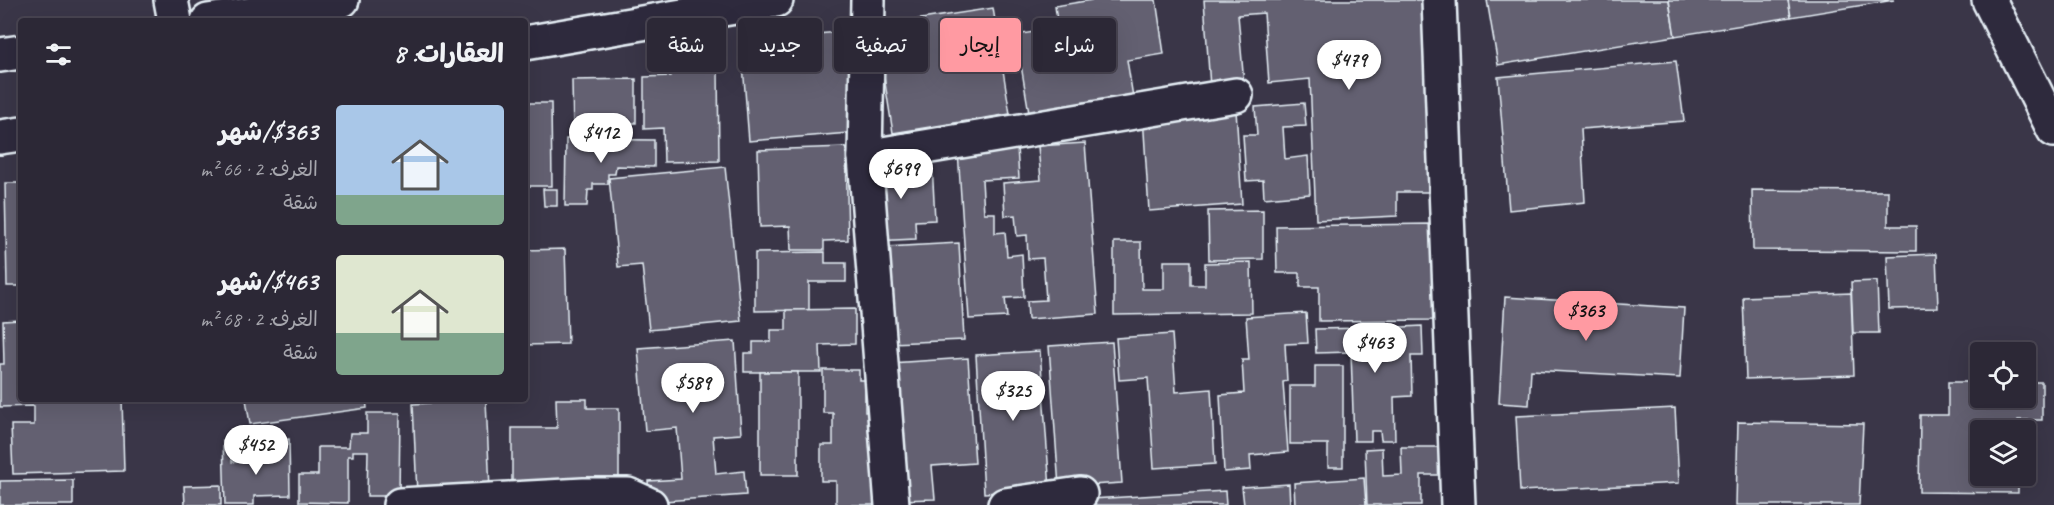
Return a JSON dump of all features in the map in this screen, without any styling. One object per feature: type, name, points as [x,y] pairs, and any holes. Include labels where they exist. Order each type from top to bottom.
[{"type":"main road","points":[[171,0],[174,18]]},
{"type":"main road","points":[[227,18],[342,0]]},
{"type":"main road","points":[[528,42],[776,0]]},
{"type":"main road","points":[[868,0],[865,157],[892,505]]},
{"type":"main road","points":[[1439,0],[1458,505]]},
{"type":"main road","points":[[1989,0],[2010,37],[2054,130]]},
{"type":"main road","points":[[0,55],[18,52]]},
{"type":"main road","points":[[865,157],[1236,95]]},
{"type":"main road","points":[[0,137],[18,134]]},
{"type":"main road","points":[[1005,505],[1080,494]]},
{"type":"main road","points":[[400,505],[584,495],[628,495],[650,505]]},
{"type":"building","points":[[1092,0],[1156,0],[1164,54],[1127,60],[1134,103],[1030,119],[1021,65],[1021,34],[1033,32],[1033,72],[1116,72],[1116,18],[1057,18],[1055,6]]},
{"type":"building","points":[[1204,0],[1433,0],[1439,192],[1397,192],[1397,216],[1316,220],[1310,79],[1269,83],[1264,13],[1238,15],[1244,84],[1210,87]]},
{"type":"building","points":[[1487,0],[1669,0],[1675,36],[1498,65]]},
{"type":"building","points":[[1669,0],[1788,0],[1791,17],[1675,36]]},
{"type":"building","points":[[1788,0],[1894,0],[1791,17]]},
{"type":"building","points":[[993,8],[995,18],[940,18],[940,72],[1003,72],[1010,114],[893,133],[883,72],[928,72],[928,18]]},
{"type":"building","points":[[822,33],[834,33],[834,72],[857,72],[862,132],[749,141],[744,72],[822,72]]},
{"type":"building","points":[[1676,61],[1684,121],[1581,129],[1585,202],[1509,210],[1498,77]]},
{"type":"building","points":[[671,72],[718,72],[719,161],[664,162],[663,128],[644,129],[644,77],[671,76]]},
{"type":"building","points":[[636,79],[636,123],[606,123],[607,135],[573,135],[572,80]]},
{"type":"building","points":[[528,103],[551,103],[552,186],[528,186]]},
{"type":"building","points":[[1304,103],[1306,126],[1283,127],[1285,159],[1308,156],[1310,194],[1264,198],[1263,180],[1246,181],[1243,135],[1257,135],[1255,107]]},
{"type":"building","points":[[1236,110],[1242,204],[1149,211],[1143,116]]},
{"type":"building","points":[[566,139],[654,140],[654,167],[616,166],[615,174],[608,174],[608,184],[593,184],[593,190],[588,190],[587,206],[565,206]]},
{"type":"building","points":[[1085,143],[1098,314],[1028,319],[1027,301],[1046,300],[1043,258],[1028,259],[1027,235],[1017,236],[1015,215],[1005,216],[1003,183],[1041,180],[1038,146]]},
{"type":"building","points":[[846,147],[848,240],[824,241],[824,250],[791,250],[790,226],[760,227],[758,150]]},
{"type":"building","points":[[1017,147],[1019,178],[982,180],[984,213],[995,213],[995,233],[1005,232],[1007,256],[1022,254],[1024,297],[1005,298],[1007,317],[969,319],[958,151]]},
{"type":"building","points":[[932,163],[935,220],[915,221],[916,239],[873,241],[870,167]]},
{"type":"building","points":[[725,167],[741,321],[649,330],[642,265],[618,267],[609,178]]},
{"type":"building","points":[[5,183],[18,183],[18,286],[7,286]]},
{"type":"building","points":[[543,189],[557,189],[557,206],[544,206]]},
{"type":"building","points":[[1752,190],[1888,191],[1888,226],[1916,226],[1916,251],[1753,250]]},
{"type":"building","points":[[1263,210],[1263,259],[1209,260],[1208,211]]},
{"type":"building","points":[[1433,224],[1434,320],[1319,321],[1319,287],[1300,287],[1300,273],[1277,273],[1276,226]]},
{"type":"building","points":[[1114,242],[1141,242],[1142,289],[1164,289],[1164,261],[1191,261],[1191,285],[1205,285],[1205,263],[1251,262],[1252,313],[1114,315]]},
{"type":"building","points":[[959,243],[964,340],[891,343],[886,247]]},
{"type":"building","points":[[565,249],[568,344],[528,345],[528,250]]},
{"type":"building","points":[[825,252],[825,263],[846,263],[846,282],[809,282],[809,310],[755,311],[755,253]]},
{"type":"building","points":[[1936,254],[1938,308],[1889,309],[1887,256]]},
{"type":"building","points":[[1877,281],[1879,333],[1853,333],[1851,282]]},
{"type":"building","points":[[1851,293],[1854,375],[1746,379],[1743,297]]},
{"type":"building","points":[[1505,297],[1684,308],[1680,378],[1531,370],[1529,405],[1499,403]]},
{"type":"building","points":[[855,309],[855,344],[820,345],[821,372],[744,372],[744,353],[753,353],[753,342],[771,342],[771,330],[786,330],[786,310]]},
{"type":"building","points":[[1306,313],[1308,343],[1285,344],[1287,381],[1283,382],[1288,452],[1250,455],[1251,470],[1224,472],[1220,395],[1244,393],[1242,360],[1249,360],[1246,317]]},
{"type":"building","points":[[18,320],[18,402],[122,402],[124,471],[13,474],[11,425],[34,425],[34,406],[0,407],[0,364],[4,364],[3,321]]},
{"type":"building","points":[[1422,326],[1423,356],[1411,356],[1412,396],[1394,397],[1395,440],[1381,440],[1380,431],[1371,431],[1371,441],[1354,441],[1351,352],[1316,353],[1315,329],[1368,328],[1368,356],[1385,356],[1384,328]]},
{"type":"building","points":[[1172,334],[1176,392],[1211,389],[1215,464],[1154,468],[1148,378],[1119,380],[1116,338]]},
{"type":"building","points":[[735,341],[741,434],[713,436],[716,474],[744,471],[746,495],[650,502],[648,481],[681,479],[677,428],[645,431],[638,348]]},
{"type":"building","points":[[1112,342],[1122,483],[1059,487],[1049,346]]},
{"type":"building","points":[[1040,351],[1050,489],[984,493],[976,355]]},
{"type":"building","points":[[968,358],[975,463],[932,466],[935,499],[899,500],[890,363]]},
{"type":"building","points":[[1315,366],[1343,366],[1343,467],[1328,467],[1328,444],[1290,444],[1290,386],[1315,386]]},
{"type":"building","points":[[823,370],[859,370],[859,380],[865,380],[865,412],[873,412],[885,505],[836,505],[836,481],[821,481],[821,445],[833,445],[833,413],[823,413]]},
{"type":"building","points":[[760,372],[798,372],[798,475],[760,475]]},
{"type":"building","points":[[1948,382],[1970,382],[1970,408],[2036,408],[2036,382],[2042,382],[2042,420],[1970,420],[1970,486],[2018,486],[2018,493],[1919,492],[1920,415],[1948,415]]},
{"type":"building","points":[[556,399],[587,399],[587,408],[619,408],[619,490],[512,491],[512,428],[557,428]]},
{"type":"building","points":[[246,402],[366,402],[367,408],[250,424]]},
{"type":"building","points":[[486,402],[490,490],[417,494],[413,404]]},
{"type":"building","points":[[1675,408],[1679,483],[1520,491],[1516,416]]},
{"type":"building","points":[[367,413],[400,413],[399,496],[367,496],[368,451],[353,451],[353,456],[348,456],[348,503],[299,502],[299,475],[318,475],[318,447],[349,447],[350,433],[367,433]]},
{"type":"building","points":[[1738,422],[1863,424],[1859,505],[1736,505]]},
{"type":"building","points":[[289,439],[290,495],[254,496],[254,505],[225,505],[223,441],[232,441],[232,462],[278,460],[277,440]]},
{"type":"building","points":[[1401,447],[1443,447],[1444,475],[1421,475],[1421,505],[1367,505],[1365,449],[1382,448],[1383,476],[1402,475]]},
{"type":"building","points":[[1364,478],[1366,505],[1295,505],[1294,483]]},
{"type":"building","points":[[73,480],[73,505],[0,505],[0,481]]},
{"type":"building","points":[[1289,484],[1290,505],[1244,505],[1242,487]]},
{"type":"building","points":[[221,485],[221,505],[185,505],[184,486]]},
{"type":"building","points":[[1225,491],[1226,505],[1091,505],[1091,499]]}]
